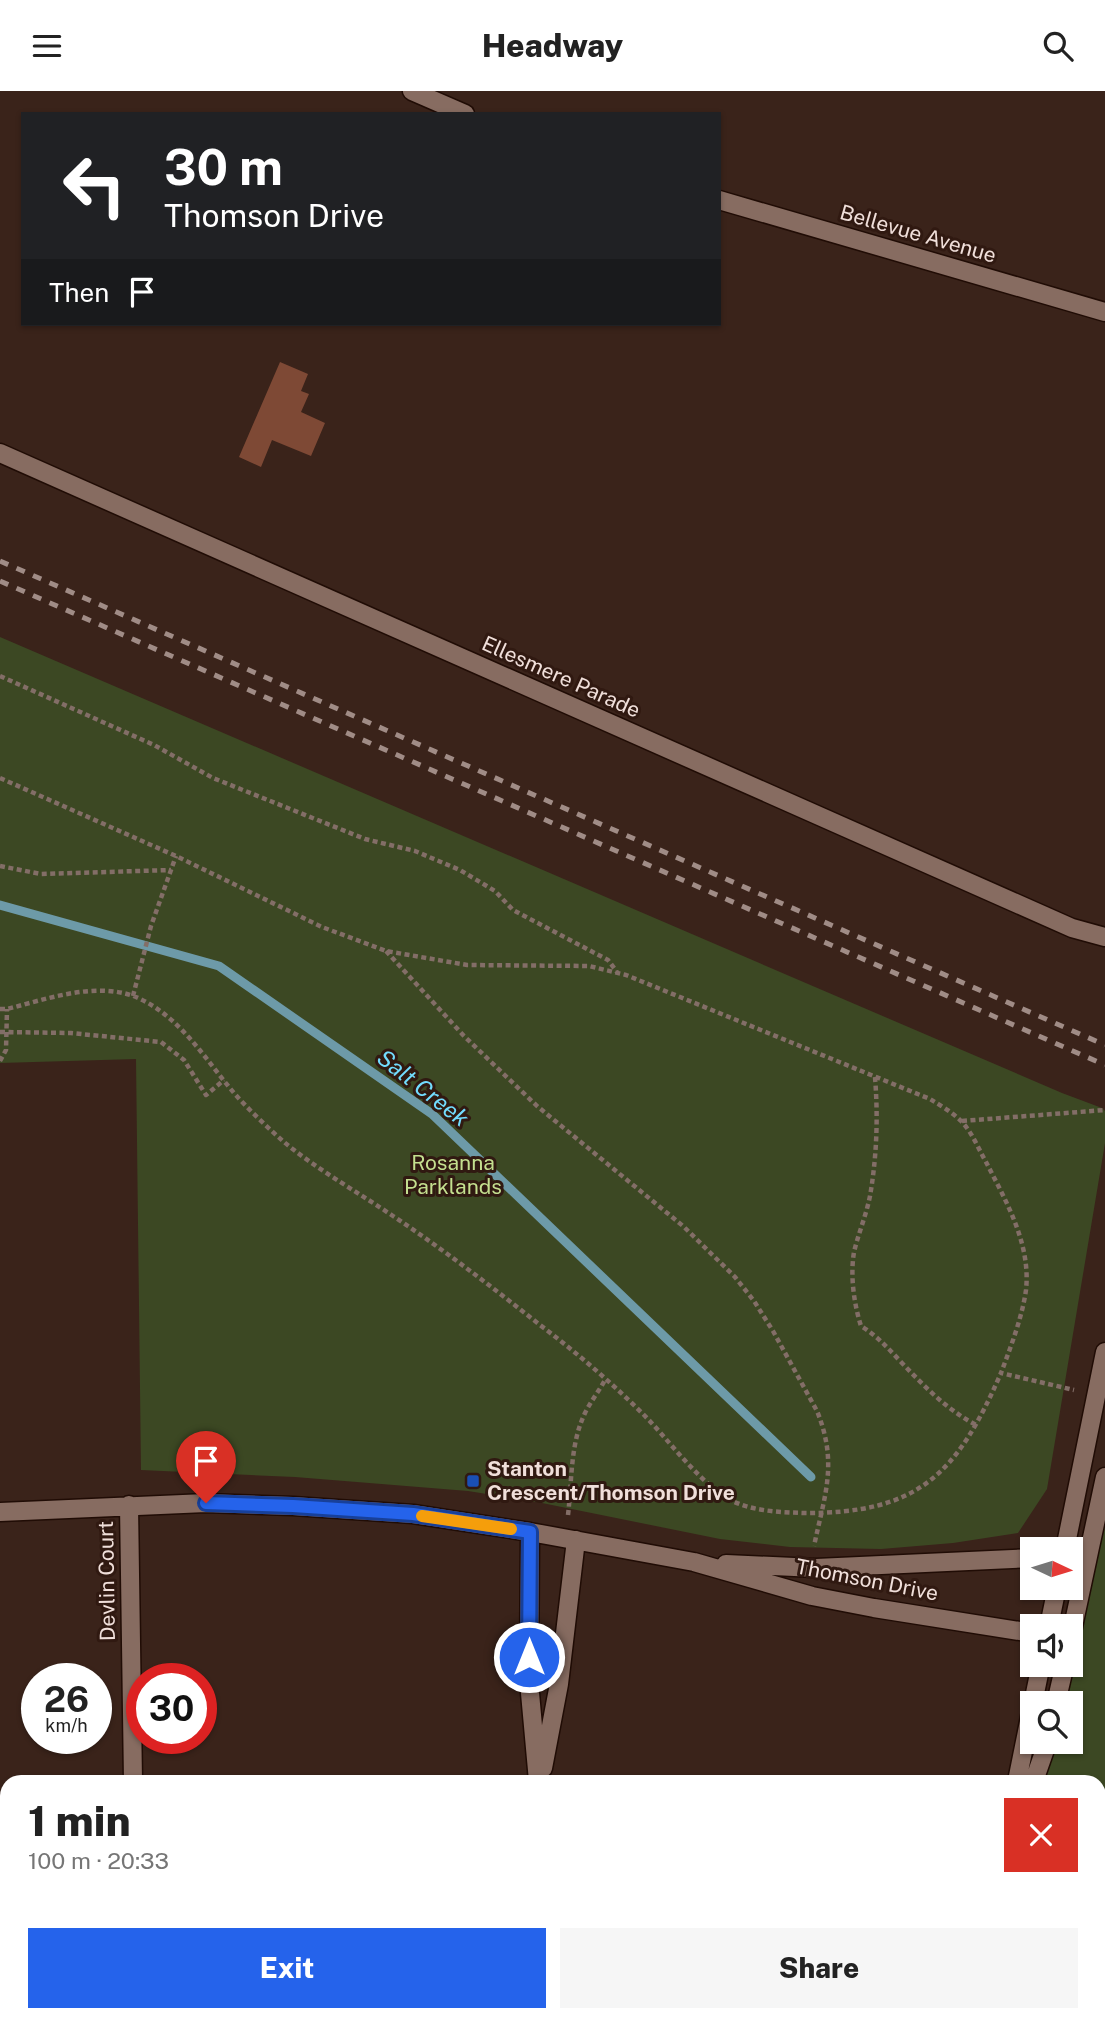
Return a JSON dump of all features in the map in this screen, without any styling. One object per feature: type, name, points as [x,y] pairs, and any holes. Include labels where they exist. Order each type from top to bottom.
[{"type":"street","points":[[412,91],[460,112]]},
{"type":"street","name":"Bellevue Avenue","points":[[721,201],[1105,312]]},
{"type":"street","name":"Ellesmere Parade","points":[[0,453],[1072,928],[1105,937]]},
{"type":"street","points":[[1067,1537],[1105,1352]]},
{"type":"street","points":[[1083,1551],[1105,1477]]},
{"type":"street","name":"Thomson Drive","points":[[0,1512],[206,1503],[413,1514],[694,1562],[812,1596],[1020,1631]]},
{"type":"street","name":"Devlin Court","points":[[129,1505],[133,1775]]},
{"type":"street","points":[[530,1532],[529,1682],[538,1775]]},
{"type":"street","points":[[540,1775],[559,1684],[571,1539]]},
{"type":"street","name":"Thomson Drive","points":[[694,1562],[810,1568],[1020,1559]]},
{"type":"street","points":[[1018,1775],[1023,1754]]},
{"type":"street","points":[[1036,1775],[1043,1754]]},
{"type":"path","points":[[0,676],[154,745],[214,778],[365,839],[415,851],[460,870],[495,891],[513,910],[608,960],[617,973]]},
{"type":"path","points":[[0,778],[176,856],[322,927],[386,951],[467,965],[589,966],[617,973],[930,1099],[962,1121],[973,1137],[1015,1221],[1026,1267],[1026,1290],[1001,1373],[976,1425],[953,1460],[921,1489],[872,1508],[821,1513],[759,1510],[738,1504],[720,1494],[644,1415],[559,1339],[425,1238],[285,1143],[224,1080],[173,1020],[133,996],[110,991],[84,992],[7,1010],[0,1009]]},
{"type":"path","points":[[133,996],[151,926],[176,856]]},
{"type":"path","points":[[0,866],[41,874],[171,870]]},
{"type":"path","points":[[386,951],[464,1036],[537,1106],[682,1226],[735,1277],[754,1301],[817,1412],[829,1450],[829,1472],[810,1568]]},
{"type":"path","points":[[0,1061],[6,1050],[3,1032],[7,1010]]},
{"type":"path","points":[[3,1032],[71,1033],[161,1042],[184,1060],[206,1095],[224,1080]]},
{"type":"path","points":[[875,1077],[878,1112],[876,1151],[871,1193],[854,1254],[854,1303],[861,1326],[878,1336],[927,1389],[957,1415],[976,1425]]},
{"type":"path","points":[[962,1121],[1105,1110]]},
{"type":"path","points":[[1001,1373],[1074,1391]]},
{"type":"path","points":[[571,1539],[571,1471],[578,1435],[585,1414],[605,1380]]},
{"type":"green space","name":"Rosanna Parklands","points":[[0,637],[1102,1108],[1105,1111],[1105,1143],[1047,1489],[1018,1533],[953,1543],[881,1549],[790,1547],[720,1539],[468,1491],[295,1477],[141,1470],[136,1059],[0,1063]]},
{"type":"green space","points":[[1105,1516],[1105,1775],[1047,1775],[1053,1754],[1083,1754],[1083,1691],[1069,1691],[1071,1677],[1083,1677],[1083,1621]]},
{"type":"building","points":[[280,362],[308,374],[301,391],[309,394],[301,412],[325,423],[311,456],[272,440],[261,467],[239,457]]},
{"type":"waterway","name":"Salt Creek","points":[[0,905],[219,966],[432,1114],[811,1477]]},
{"type":"railway","points":[[0,561],[1105,1045]]},
{"type":"railway","points":[[0,581],[1105,1065]]},
{"type":"slow traffic","points":[[422,1516],[511,1529]]},
{"type":"place","name":"Stanton Crescent/Thomson Drive","points":[[473,1481]]},
{"type":"route","points":[[206,1503],[413,1514],[530,1532],[529,1657]]}]
